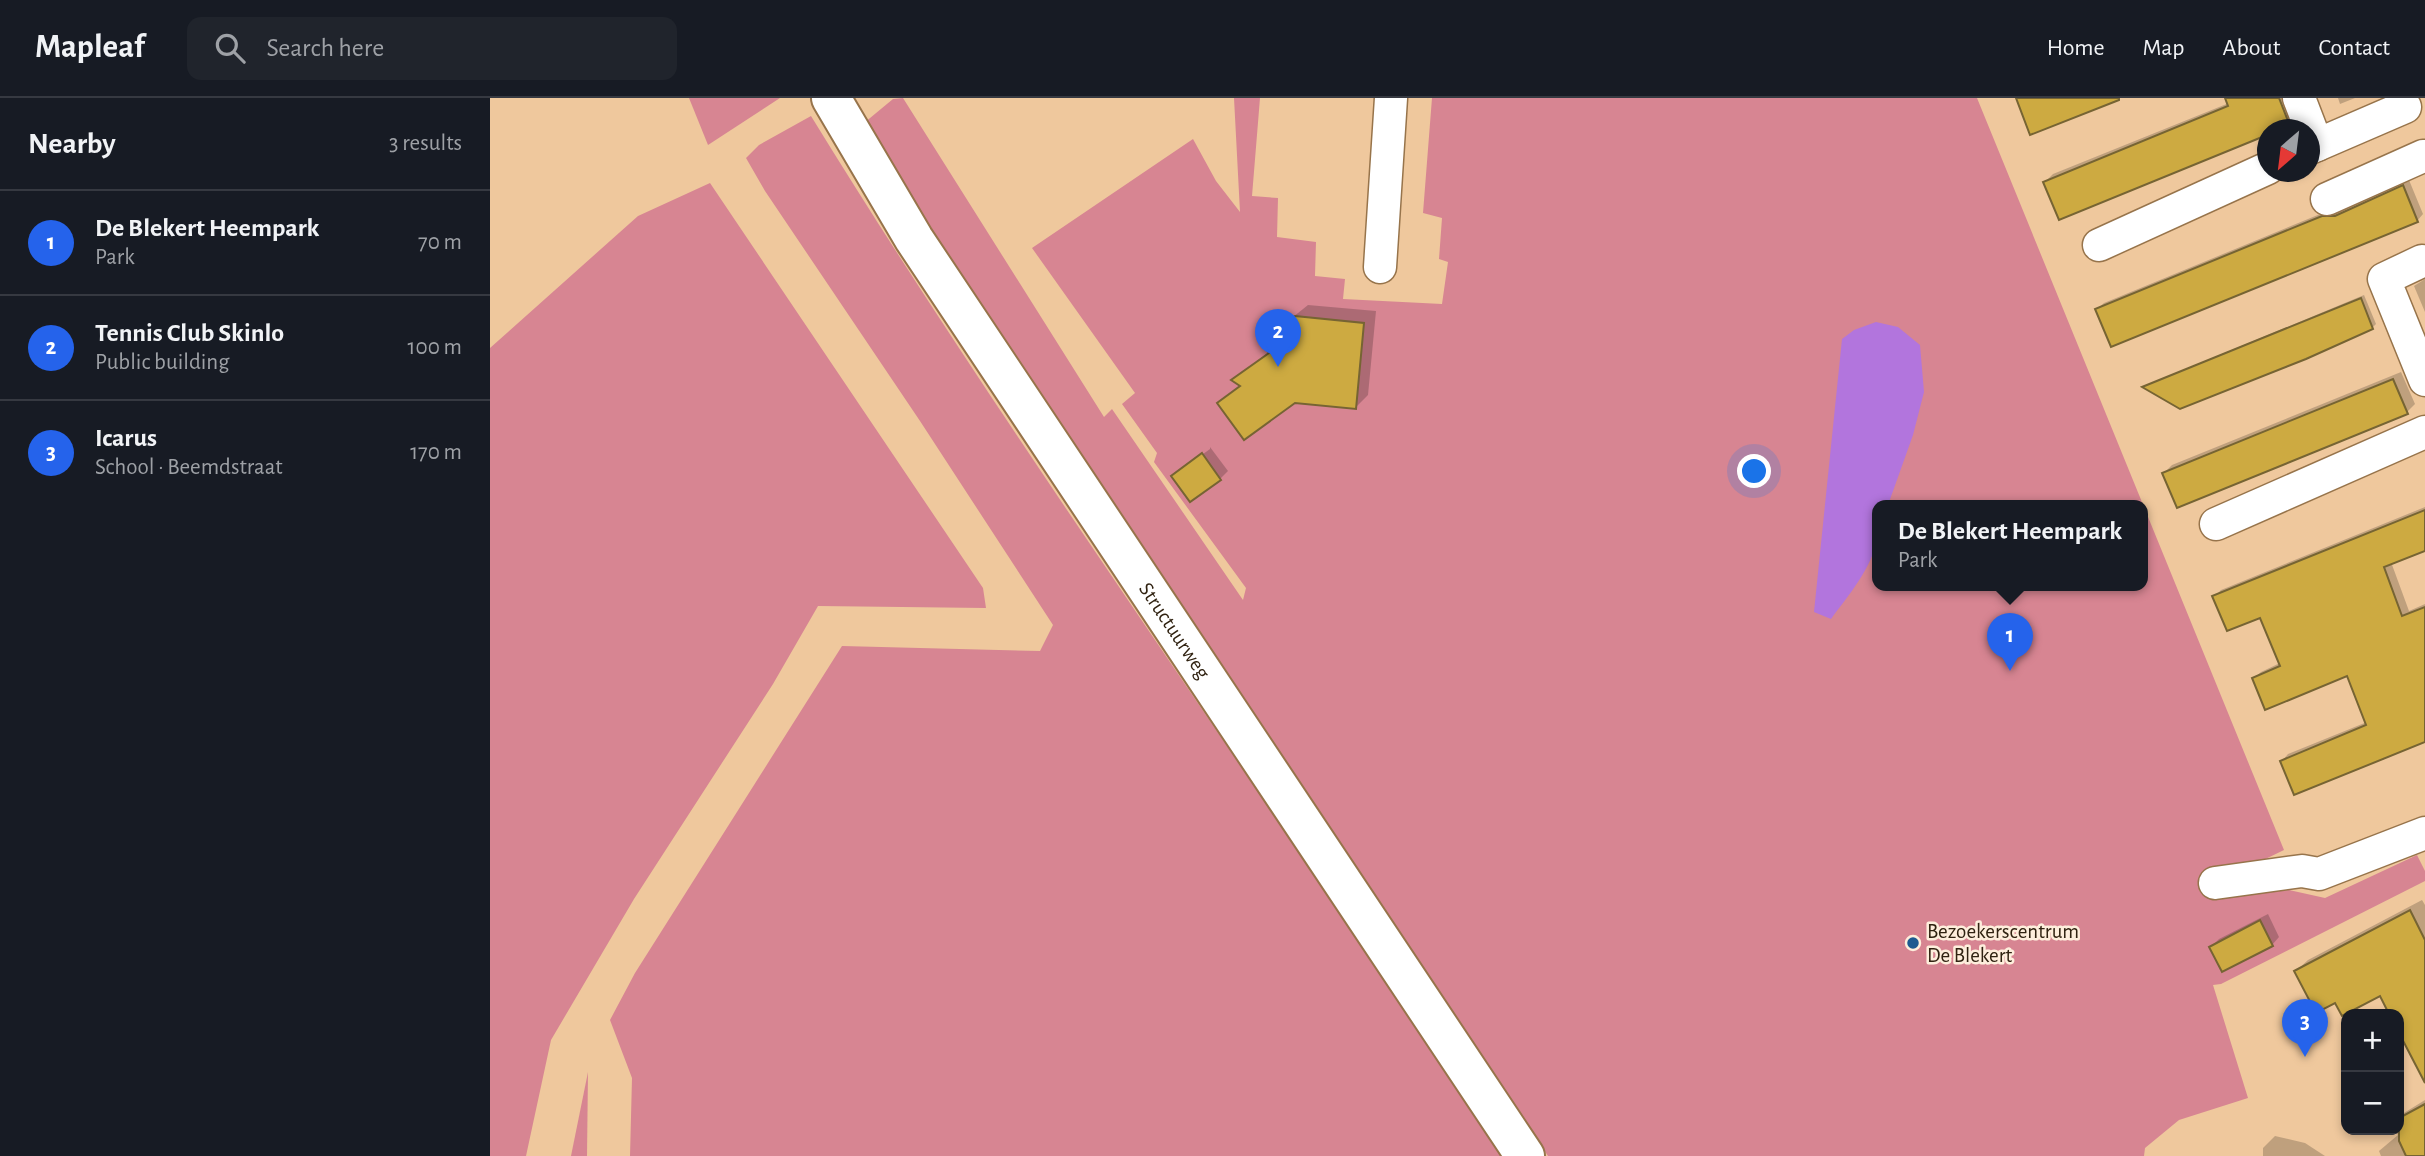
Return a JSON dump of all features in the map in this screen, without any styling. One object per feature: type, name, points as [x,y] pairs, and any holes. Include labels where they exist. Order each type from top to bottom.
[{"type":"main road","name":"Structuurweg","points":[[831,98],[914,239],[1525,1156]]},
{"type":"street","points":[[1380,267],[1391,98]]},
{"type":"street","points":[[2299,98],[2305,119]]},
{"type":"street","points":[[2320,143],[2402,102],[2424,159],[2327,199]]},
{"type":"street","points":[[2099,245],[2257,172]]},
{"type":"street","points":[[2422,261],[2384,279],[2425,380]]},
{"type":"street","points":[[2217,524],[2425,432]]},
{"type":"street","points":[[2215,883],[2302,871],[2319,874],[2425,833]]},
{"type":"shaded area","points":[[689,98],[780,98],[708,145]]},
{"type":"shaded area","points":[[903,98],[1104,417],[1112,409],[1243,600],[1246,588],[1154,462],[1157,453],[1122,404],[1135,393],[1032,248],[1193,139],[1216,181],[1240,212],[1234,98],[1260,98],[1252,196],[1278,198],[1277,237],[1316,242],[1315,276],[1345,279],[1343,299],[1442,304],[1448,262],[1439,259],[1442,218],[1423,213],[1432,98],[1977,98],[2141,500],[1872,500],[1872,591],[2148,591],[2148,517],[2284,850],[2216,883],[2238,896],[2289,890],[2325,898],[2417,855],[2425,871],[2425,881],[2221,984],[2213,985],[2248,1098],[2179,1120],[2145,1148],[2144,1156],[1548,1156],[931,233],[864,123],[893,99]]},
{"type":"shaded area","points":[[811,116],[1006,419],[1502,1156],[630,1156],[632,1078],[610,1020],[635,973],[842,646],[1040,651],[1053,625],[765,191],[746,158],[759,145]]},
{"type":"shaded area","points":[[710,183],[983,588],[986,608],[818,606],[773,684],[634,899],[551,1040],[526,1156],[490,1156],[490,348],[638,216]]},
{"type":"shaded area","points":[[1876,322],[1898,327],[1920,345],[1924,392],[1913,435],[1890,500],[1872,500],[1871,560],[1831,619],[1814,612],[1842,339],[1854,330]]},
{"type":"shaded area","points":[[588,1072],[587,1156],[571,1156]]},
{"type":"building","points":[[2016,98],[2119,98],[2119,100],[2030,135]]},
{"type":"building","points":[[2225,98],[2279,98],[2287,119],[2257,119],[2257,139],[2059,220],[2043,182],[2228,106]]},
{"type":"building","points":[[2403,185],[2418,222],[2111,347],[2095,309],[2322,216],[2335,216]]},
{"type":"building","points":[[2361,298],[2373,329],[2306,359],[2180,409],[2142,387]]},
{"type":"building","points":[[1295,316],[1364,323],[1356,409],[1295,403],[1244,440],[1217,403],[1240,386],[1231,380],[1269,353],[1261,341]]},
{"type":"building","points":[[2393,379],[2408,414],[2177,508],[2162,473]]},
{"type":"building","points":[[1202,453],[1221,480],[1190,502],[1171,476]]},
{"type":"building","points":[[2425,510],[2425,551],[2384,567],[2402,616],[2425,607],[2425,742],[2294,795],[2280,761],[2366,725],[2347,676],[2265,710],[2252,678],[2280,666],[2260,618],[2227,631],[2212,596]]},
{"type":"building","points":[[2410,910],[2425,940],[2425,1083],[2404,1043],[2404,1009],[2386,1009],[2380,996],[2355,1009],[2341,1009],[2341,1014],[2335,1003],[2316,1013],[2294,971]]},
{"type":"building","points":[[2260,920],[2273,946],[2222,972],[2209,947]]},
{"type":"building","points":[[2425,1104],[2425,1156],[2406,1156],[2399,1141],[2399,1135],[2404,1135],[2404,1115]]},
{"type":"place","name":"Tennis Club Skinlo","points":[[1278,367]]},
{"type":"place","name":"De Blekert Heempark","points":[[2010,671]]},
{"type":"place","name":"Bezoekerscentrum De Blekert","points":[[1913,943]]},
{"type":"place","name":"Icarus","points":[[2305,1057]]}]
